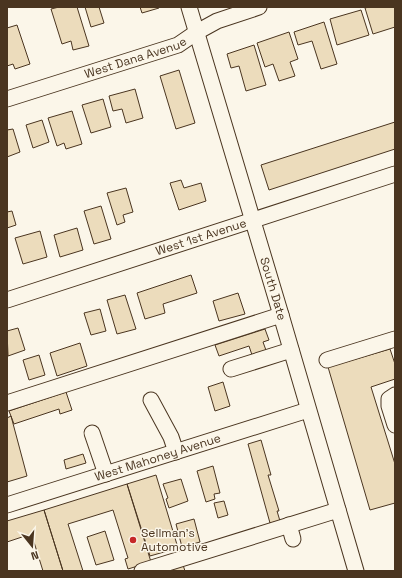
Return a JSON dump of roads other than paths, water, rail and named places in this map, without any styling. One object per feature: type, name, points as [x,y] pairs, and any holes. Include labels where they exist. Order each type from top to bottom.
[{"type":"street","name":"South Date","points":[[189,7],[356,571]]},
{"type":"street","name":"West Dana Avenue","points":[[7,99],[178,44],[217,21],[259,7]]},
{"type":"street","name":"West 1st Avenue","points":[[7,300],[395,174]]},
{"type":"street","points":[[7,403],[281,315]]},
{"type":"street","points":[[327,360],[395,340]]},
{"type":"street","points":[[230,369],[291,350]]},
{"type":"street","points":[[395,394],[389,399],[389,406],[395,425]]},
{"type":"street","points":[[151,400],[172,437],[176,452]]},
{"type":"street","name":"West Mahoney Avenue","points":[[8,500],[106,474],[308,410]]},
{"type":"street","points":[[92,433],[106,474]]},
{"type":"street","points":[[142,571],[338,510]]},
{"type":"street","points":[[289,525],[293,539]]},
{"type":"place","name":"Sellman's Automotive","points":[[133,540]]}]
